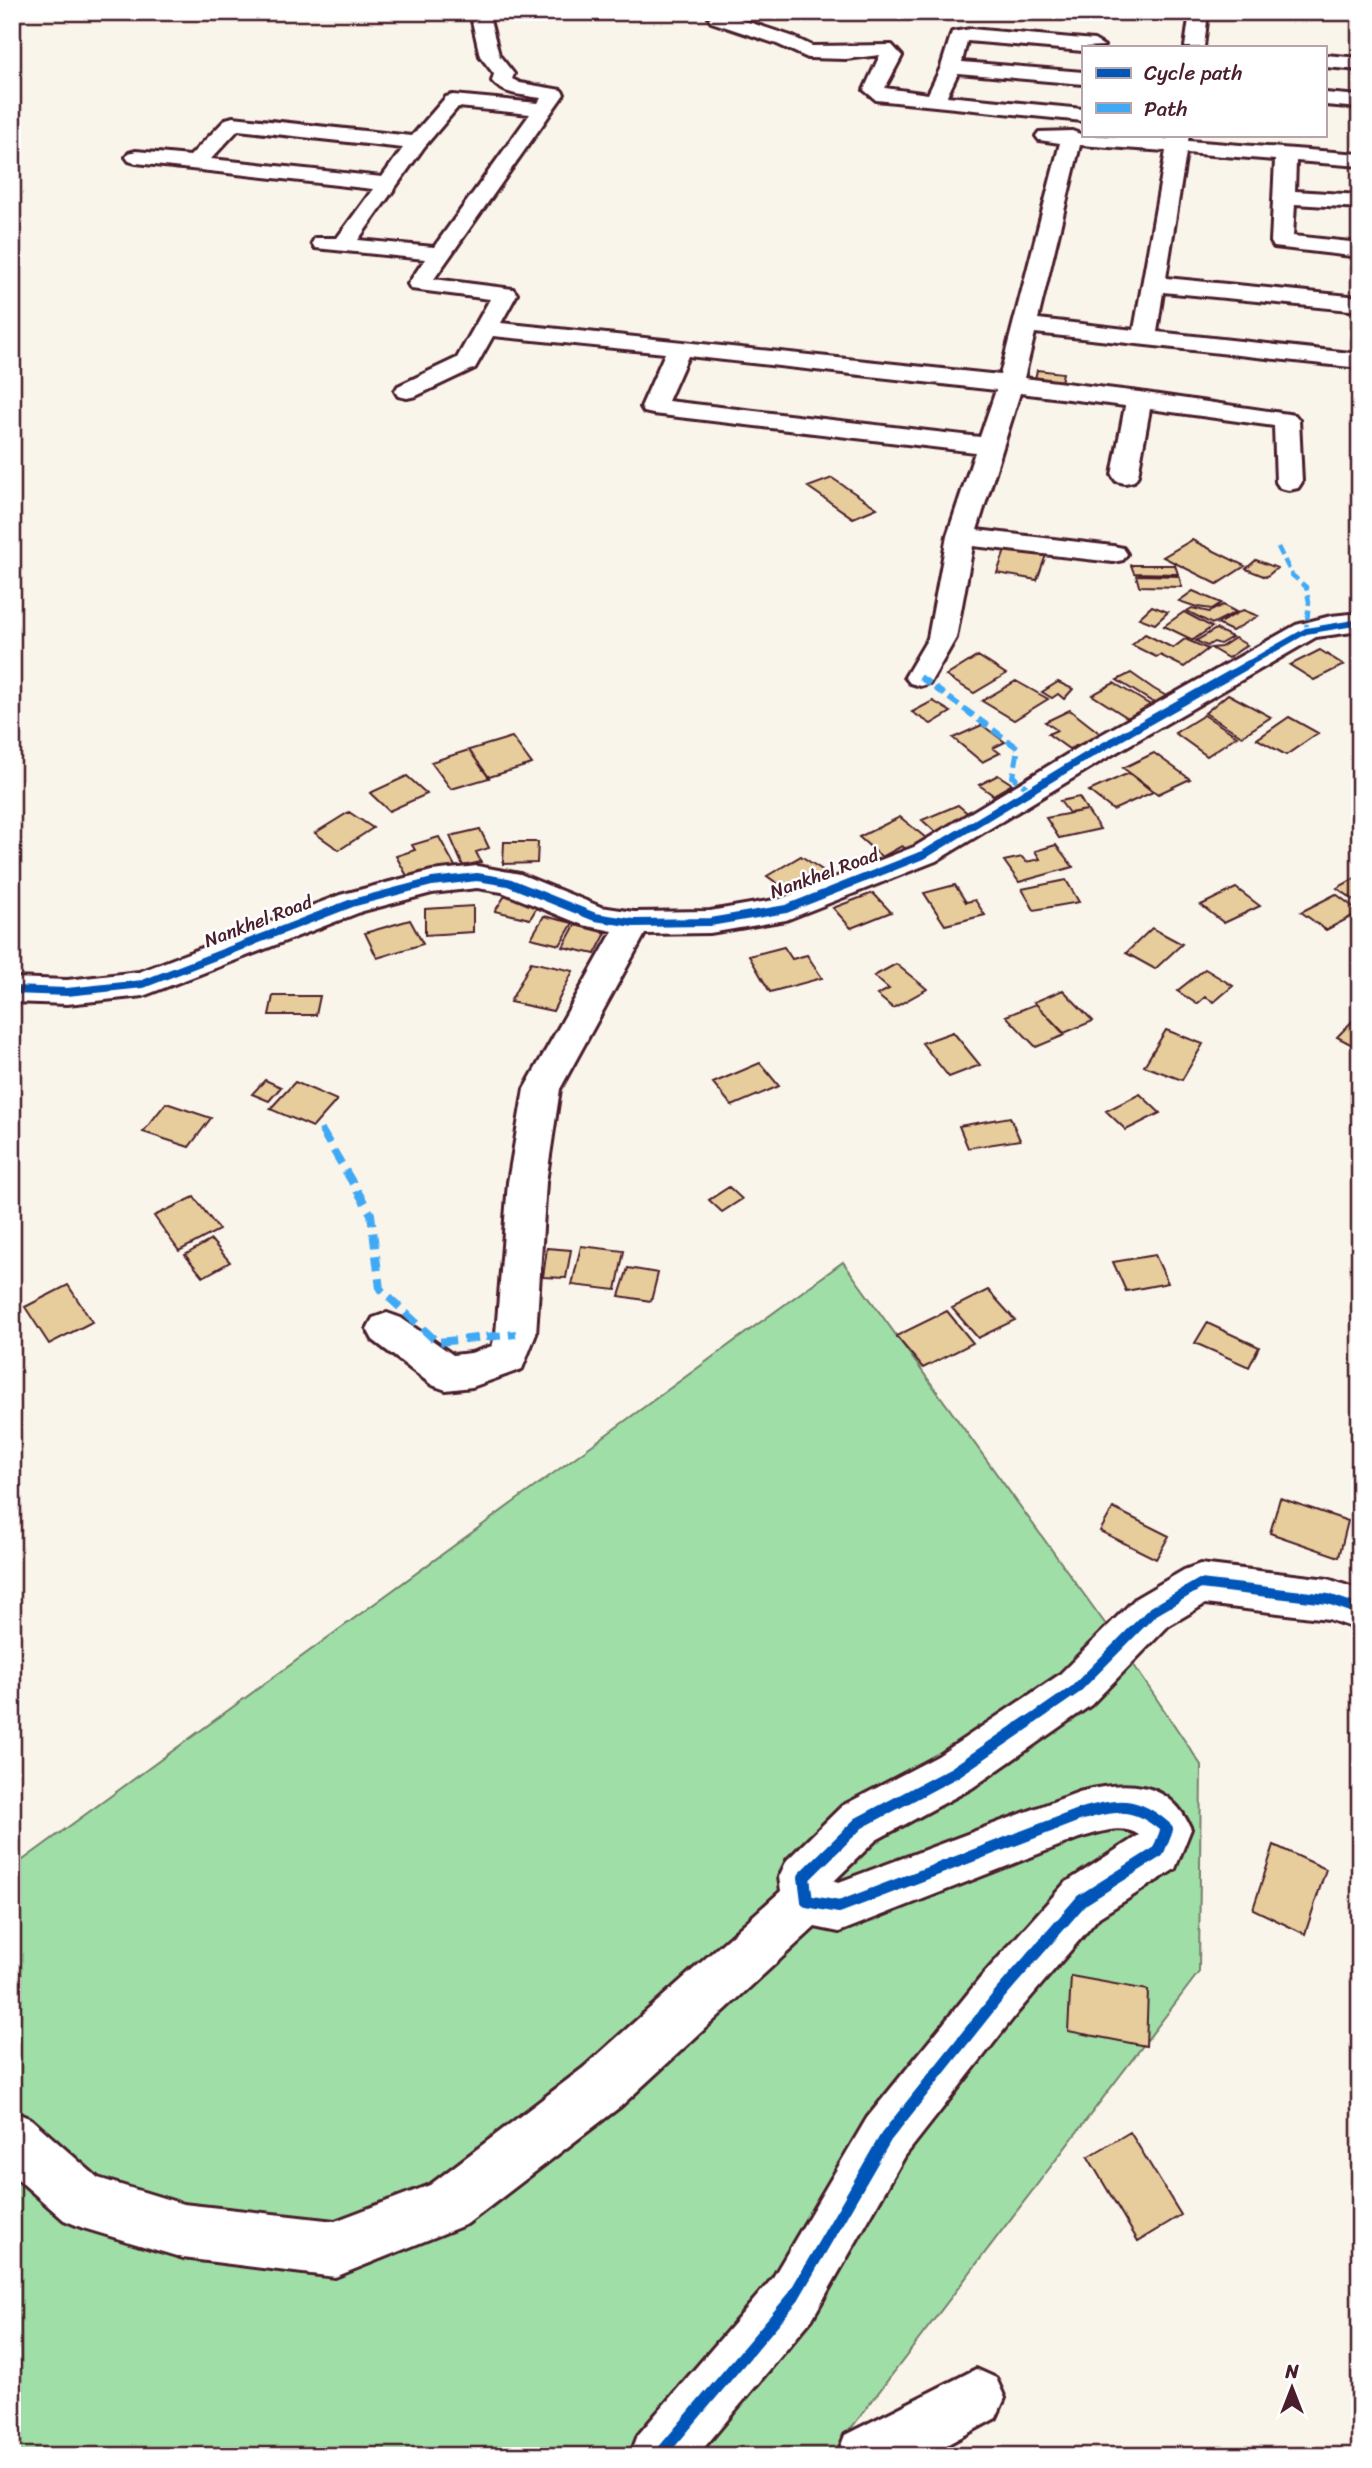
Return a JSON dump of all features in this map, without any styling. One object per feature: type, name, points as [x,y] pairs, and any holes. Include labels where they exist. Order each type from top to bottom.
[{"type":"main road","points":[[407,391],[466,363],[505,293],[419,284],[554,94],[514,88],[502,81],[504,74],[490,56],[479,12]]},
{"type":"main road","points":[[1195,46],[1199,12]]},
{"type":"main road","points":[[1354,12],[1360,13]]},
{"type":"main road","points":[[718,18],[784,40],[808,52],[846,53],[885,49],[892,57],[874,90],[894,99],[934,102],[1077,126]]},
{"type":"main road","points":[[1094,46],[1100,25]]},
{"type":"main road","points":[[934,102],[951,67],[960,36],[1082,46]]},
{"type":"main road","points":[[1326,61],[1360,64]]},
{"type":"main road","points":[[951,67],[1082,78]]},
{"type":"main road","points":[[1326,99],[1360,102]]},
{"type":"main road","points":[[344,244],[417,144],[453,101],[543,110]]},
{"type":"main road","points":[[196,162],[233,124],[417,144]]},
{"type":"main road","points":[[1030,136],[1077,126]]},
{"type":"main road","points":[[920,677],[942,638],[961,536],[1010,384],[1077,126]]},
{"type":"main road","points":[[1149,136],[1286,154],[1360,160]]},
{"type":"main road","points":[[1144,338],[1178,140]]},
{"type":"main road","points":[[1286,154],[1282,242],[1360,250]]},
{"type":"main road","points":[[136,157],[387,184]]},
{"type":"main road","points":[[1284,197],[1360,202]]},
{"type":"main road","points":[[318,242],[441,254]]},
{"type":"main road","points":[[1153,284],[1360,304]]},
{"type":"main road","points":[[1024,325],[1360,361]]},
{"type":"main road","points":[[484,328],[1010,384],[1286,420],[1289,482]]},
{"type":"main road","points":[[680,347],[653,407],[989,446]]},
{"type":"main road","points":[[1125,475],[1139,399]]},
{"type":"main road","points":[[961,536],[1112,554]]},
{"type":"main road","name":"Nankhel Road","points":[[12,990],[67,992],[143,984],[352,903],[432,882],[466,878],[508,882],[596,917],[634,923],[710,922],[786,909],[925,853],[1092,753],[1306,631],[1360,622]]},
{"type":"main road","points":[[387,1328],[446,1373],[472,1370],[508,1357],[516,1334],[527,1182],[542,1089],[634,923]]},
{"type":"main road","points":[[807,1901],[804,1877],[859,1823],[955,1772],[1074,1690],[1152,1612],[1200,1584],[1328,1599],[1360,1610]]},
{"type":"main road","points":[[659,2456],[792,2300],[886,2137],[992,2005],[1082,1900],[1158,1852],[1167,1829],[1150,1812],[1121,1804],[1079,1815],[839,1907],[807,1901]]},
{"type":"main road","points":[[12,2138],[83,2201],[183,2231],[335,2249],[448,2205],[602,2087],[807,1901]]},
{"type":"main road","points":[[866,2456],[976,2398]]},
{"type":"green space","points":[[843,1262],[1117,1640],[1201,1765],[1199,1972],[830,2456],[12,2456],[12,1868]]},
{"type":"building","points":[[1037,370],[1063,373],[1060,386],[1034,383]]},
{"type":"building","points":[[832,478],[877,508],[853,518],[808,487]]},
{"type":"building","points":[[1192,540],[1245,566],[1217,584],[1163,557]]},
{"type":"building","points":[[1006,548],[1046,555],[1037,580],[997,573]]},
{"type":"building","points":[[1256,560],[1277,568],[1266,577],[1246,569]]},
{"type":"building","points":[[1131,565],[1175,565],[1178,574],[1134,573]]},
{"type":"building","points":[[1136,575],[1179,576],[1182,587],[1139,586]]},
{"type":"building","points":[[1193,591],[1221,603],[1212,609],[1179,601]]},
{"type":"building","points":[[1223,605],[1236,612],[1212,624],[1187,611],[1192,608],[1209,612]]},
{"type":"building","points":[[1152,606],[1168,612],[1155,624],[1139,618]]},
{"type":"building","points":[[1243,610],[1258,616],[1232,631],[1217,624]]},
{"type":"building","points":[[1184,612],[1212,627],[1193,640],[1164,626]]},
{"type":"building","points":[[1216,629],[1232,637],[1220,644],[1214,642],[1207,646],[1196,641]]},
{"type":"building","points":[[1145,634],[1173,648],[1185,639],[1208,649],[1184,667],[1132,645]]},
{"type":"building","points":[[1235,638],[1247,645],[1228,658],[1211,648],[1221,647]]},
{"type":"building","points":[[1320,650],[1344,665],[1314,680],[1290,665]]},
{"type":"building","points":[[978,656],[1006,674],[974,693],[946,676]]},
{"type":"building","points":[[1131,673],[1170,698],[1159,706],[1117,680]]},
{"type":"building","points":[[1016,681],[1048,699],[1014,720],[982,701]]},
{"type":"building","points":[[1058,682],[1073,689],[1064,699],[1058,694],[1052,698],[1042,692]]},
{"type":"building","points":[[1114,683],[1157,709],[1133,721],[1092,695]]},
{"type":"building","points":[[1228,694],[1271,717],[1242,736],[1205,713]]},
{"type":"building","points":[[933,701],[951,712],[931,724],[912,712]]},
{"type":"building","points":[[1070,710],[1102,735],[1069,749],[1048,734],[1057,730],[1045,722]]},
{"type":"building","points":[[1204,715],[1237,736],[1207,756],[1175,733]]},
{"type":"building","points":[[1289,717],[1318,733],[1286,755],[1257,739]]},
{"type":"building","points":[[982,725],[1005,742],[993,748],[1000,753],[982,762],[953,738]]},
{"type":"building","points":[[512,737],[532,764],[489,777],[469,750]]},
{"type":"building","points":[[469,750],[489,778],[451,789],[431,762]]},
{"type":"building","points":[[1154,753],[1190,779],[1158,794],[1123,768]]},
{"type":"building","points":[[1129,773],[1153,792],[1113,810],[1089,791]]},
{"type":"building","points":[[998,775],[1012,784],[993,795],[979,785]]},
{"type":"building","points":[[407,776],[427,794],[389,811],[370,793]]},
{"type":"building","points":[[1079,797],[1087,810],[1069,813],[1060,801]]},
{"type":"building","points":[[958,805],[978,822],[942,838],[922,820]]},
{"type":"building","points":[[1087,810],[1100,829],[1059,838],[1046,818]]},
{"type":"building","points":[[349,812],[373,828],[339,850],[315,833]]},
{"type":"building","points":[[900,817],[931,842],[910,852],[902,846],[882,857],[859,837]]},
{"type":"building","points":[[480,829],[489,848],[476,852],[481,862],[463,866],[450,836]]},
{"type":"building","points":[[439,837],[457,870],[411,883],[396,856],[415,850],[412,845]]},
{"type":"building","points":[[504,842],[538,842],[537,863],[503,864]]},
{"type":"building","points":[[1056,845],[1073,867],[1019,882],[1004,861],[1022,857],[1026,862],[1040,859],[1035,851]]},
{"type":"building","points":[[801,856],[836,879],[802,901],[767,876]]},
{"type":"building","points":[[1357,877],[1360,879],[1360,904],[1337,888]]},
{"type":"building","points":[[1066,880],[1079,902],[1034,910],[1022,889]]},
{"type":"building","points":[[955,885],[966,902],[975,900],[985,915],[945,925],[924,893]]},
{"type":"building","points":[[1236,888],[1260,906],[1224,923],[1201,905]]},
{"type":"building","points":[[873,893],[891,912],[851,928],[833,908]]},
{"type":"building","points":[[506,894],[540,902],[530,919],[495,911]]},
{"type":"building","points":[[1336,894],[1360,912],[1326,930],[1301,912]]},
{"type":"building","points":[[473,906],[473,932],[425,935],[425,909]]},
{"type":"building","points":[[544,916],[573,923],[560,945],[531,938]]},
{"type":"building","points":[[410,920],[423,944],[377,958],[365,933]]},
{"type":"building","points":[[575,925],[606,933],[595,954],[563,947]]},
{"type":"building","points":[[1152,928],[1182,944],[1155,969],[1126,953]]},
{"type":"building","points":[[784,947],[792,959],[807,955],[822,978],[770,992],[749,956]]},
{"type":"building","points":[[531,962],[573,971],[553,1011],[510,1002]]},
{"type":"building","points":[[896,964],[927,989],[893,1008],[877,995],[889,989],[874,976]]},
{"type":"building","points":[[1205,969],[1233,986],[1214,1002],[1205,997],[1197,1004],[1177,991]]},
{"type":"building","points":[[1063,990],[1093,1021],[1064,1033],[1034,1002]]},
{"type":"building","points":[[273,996],[320,996],[316,1015],[269,1015]]},
{"type":"building","points":[[1036,1004],[1065,1035],[1036,1047],[1006,1016]]},
{"type":"building","points":[[1360,1013],[1360,1049],[1337,1037]]},
{"type":"building","points":[[1166,1030],[1203,1044],[1182,1080],[1144,1066]]},
{"type":"building","points":[[953,1032],[980,1065],[949,1077],[922,1043]]},
{"type":"building","points":[[760,1063],[779,1086],[732,1106],[713,1083]]},
{"type":"building","points":[[265,1080],[281,1087],[269,1101],[252,1094]]},
{"type":"building","points":[[295,1082],[337,1100],[313,1127],[270,1109]]},
{"type":"building","points":[[1140,1094],[1160,1113],[1126,1130],[1106,1111]]},
{"type":"building","points":[[166,1103],[211,1118],[189,1147],[143,1132]]},
{"type":"building","points":[[1010,1117],[1020,1140],[968,1148],[959,1126]]},
{"type":"building","points":[[729,1187],[742,1199],[722,1212],[709,1200]]},
{"type":"building","points":[[194,1197],[219,1230],[179,1251],[154,1216]]},
{"type":"building","points":[[211,1240],[230,1262],[203,1277],[185,1255]]},
{"type":"building","points":[[581,1246],[624,1251],[616,1290],[572,1285]]},
{"type":"building","points":[[547,1248],[571,1250],[566,1278],[543,1277]]},
{"type":"building","points":[[1155,1255],[1168,1283],[1126,1291],[1113,1262]]},
{"type":"building","points":[[628,1268],[658,1273],[651,1301],[619,1296]]},
{"type":"building","points":[[68,1285],[92,1322],[49,1344],[25,1307]]},
{"type":"building","points":[[988,1290],[1015,1320],[978,1338],[952,1308]]},
{"type":"building","points":[[947,1311],[973,1343],[923,1368],[896,1336]]},
{"type":"building","points":[[1207,1323],[1259,1347],[1249,1367],[1195,1343]]},
{"type":"building","points":[[1280,1498],[1348,1521],[1339,1557],[1270,1533]]},
{"type":"building","points":[[1113,1508],[1169,1536],[1156,1559],[1100,1531]]},
{"type":"building","points":[[1274,1845],[1326,1869],[1305,1934],[1253,1909]]},
{"type":"building","points":[[1071,1976],[1148,1990],[1146,2046],[1068,2031]]},
{"type":"building","points":[[1130,2132],[1181,2215],[1138,2241],[1088,2157]]},
{"type":"marked path","points":[[1278,547],[1292,575],[1306,587],[1309,602],[1306,631]]},
{"type":"marked path","points":[[920,677],[1018,748],[1013,777],[1031,791]]},
{"type":"marked path","points":[[321,1129],[371,1214],[380,1289],[437,1342],[516,1334]]},
{"type":"cycle path","points":[[12,990],[67,992],[143,984],[352,903],[432,882],[477,877],[508,882],[595,917],[634,923],[710,922],[786,909],[925,854],[1092,753],[1306,631],[1360,622]]},
{"type":"cycle path","points":[[659,2456],[792,2299],[886,2137],[1000,1994],[1082,1900],[1158,1852],[1167,1829],[1146,1812],[1136,1808],[1106,1808],[1079,1815],[839,1907],[807,1901],[804,1877],[859,1823],[955,1772],[1075,1690],[1152,1612],[1200,1584],[1328,1599],[1360,1610]]}]
